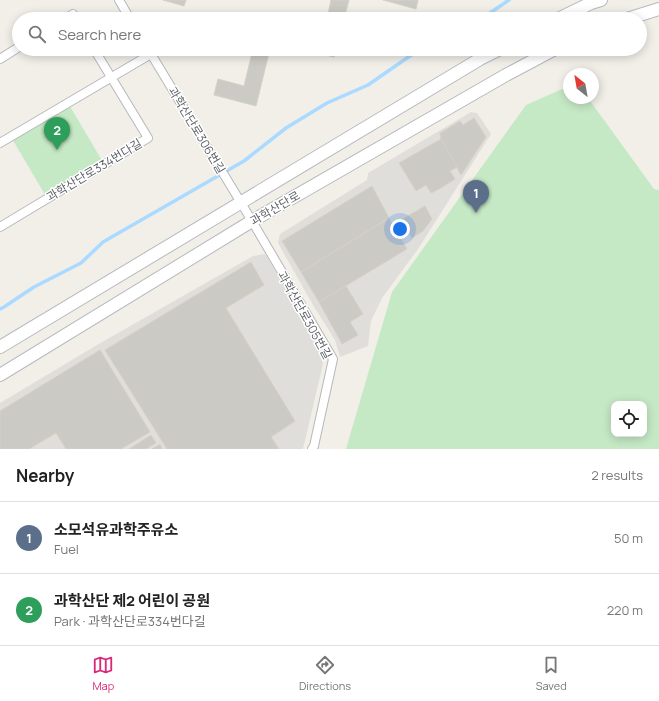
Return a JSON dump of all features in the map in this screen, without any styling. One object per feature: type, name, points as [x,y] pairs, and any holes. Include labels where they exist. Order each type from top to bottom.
[{"type":"main road","points":[[572,12],[601,0]]},
{"type":"main road","points":[[647,13],[659,9]]},
{"type":"main road","name":"과학산단로","points":[[0,375],[246,212],[486,56]]},
{"type":"main road","name":"과학산단로","points":[[0,347],[246,212],[541,56]]},
{"type":"street","points":[[119,0],[126,12]]},
{"type":"street","points":[[0,59],[12,51]]},
{"type":"street","points":[[98,56],[111,77]]},
{"type":"street","points":[[0,143],[111,77],[142,56]]},
{"type":"street","name":"과학산단로306번길","points":[[152,56],[246,212]]},
{"type":"street","name":"과학산단로334번다길","points":[[0,227],[148,138],[111,77]]},
{"type":"street","name":"과학산단로305번길","points":[[246,212],[333,359],[314,446],[312,449]]},
{"type":"shaded area","points":[[471,112],[477,113],[491,134],[418,249],[382,298],[371,321],[368,346],[340,357],[335,340],[313,305],[278,243],[280,234],[367,180],[368,173]]},
{"type":"shaded area","points":[[265,254],[317,341],[323,364],[303,449],[0,449],[0,403],[97,345],[253,256]]},
{"type":"green space","points":[[563,89],[563,104],[592,104],[654,189],[659,190],[659,449],[346,449],[392,292],[526,105]]},
{"type":"green space","points":[[68,103],[104,164],[47,198],[11,137]]},
{"type":"building","points":[[163,0],[186,0],[184,6]]},
{"type":"building","points":[[331,0],[349,0],[346,12],[328,12]]},
{"type":"building","points":[[383,0],[418,0],[416,9]]},
{"type":"building","points":[[251,56],[268,56],[256,106],[214,95],[218,79],[244,86]]},
{"type":"building","points":[[474,118],[486,137],[461,175],[441,139],[440,133],[460,121],[463,125]]},
{"type":"building","points":[[441,139],[457,167],[450,171],[455,179],[431,193],[426,185],[416,191],[399,163]]},
{"type":"building","points":[[372,186],[389,218],[301,272],[282,241]]},
{"type":"building","points":[[425,206],[432,219],[423,231],[412,238],[401,220]]},
{"type":"building","points":[[389,218],[407,249],[319,302],[301,272]]},
{"type":"building","points":[[251,262],[264,285],[226,308],[295,421],[271,437],[279,449],[167,449],[105,350]]},
{"type":"building","points":[[346,286],[363,314],[350,322],[358,335],[342,344],[319,302]]},
{"type":"building","points":[[100,350],[150,432],[121,449],[66,449],[56,433],[29,449],[0,449],[0,411]]},
{"type":"building","points":[[151,435],[156,443],[146,449],[129,449]]},
{"type":"building","points":[[160,444],[162,449],[152,449]]},
{"type":"waterway","points":[[491,12],[509,0]]},
{"type":"waterway","points":[[0,309],[34,287],[81,263],[103,242],[244,161],[286,128],[327,103],[368,85],[410,56]]},
{"type":"place","name":"과학산단 제2 어린이 공원","points":[[57,150]]},
{"type":"place","name":"소모석유과학주유소","points":[[476,213]]}]
